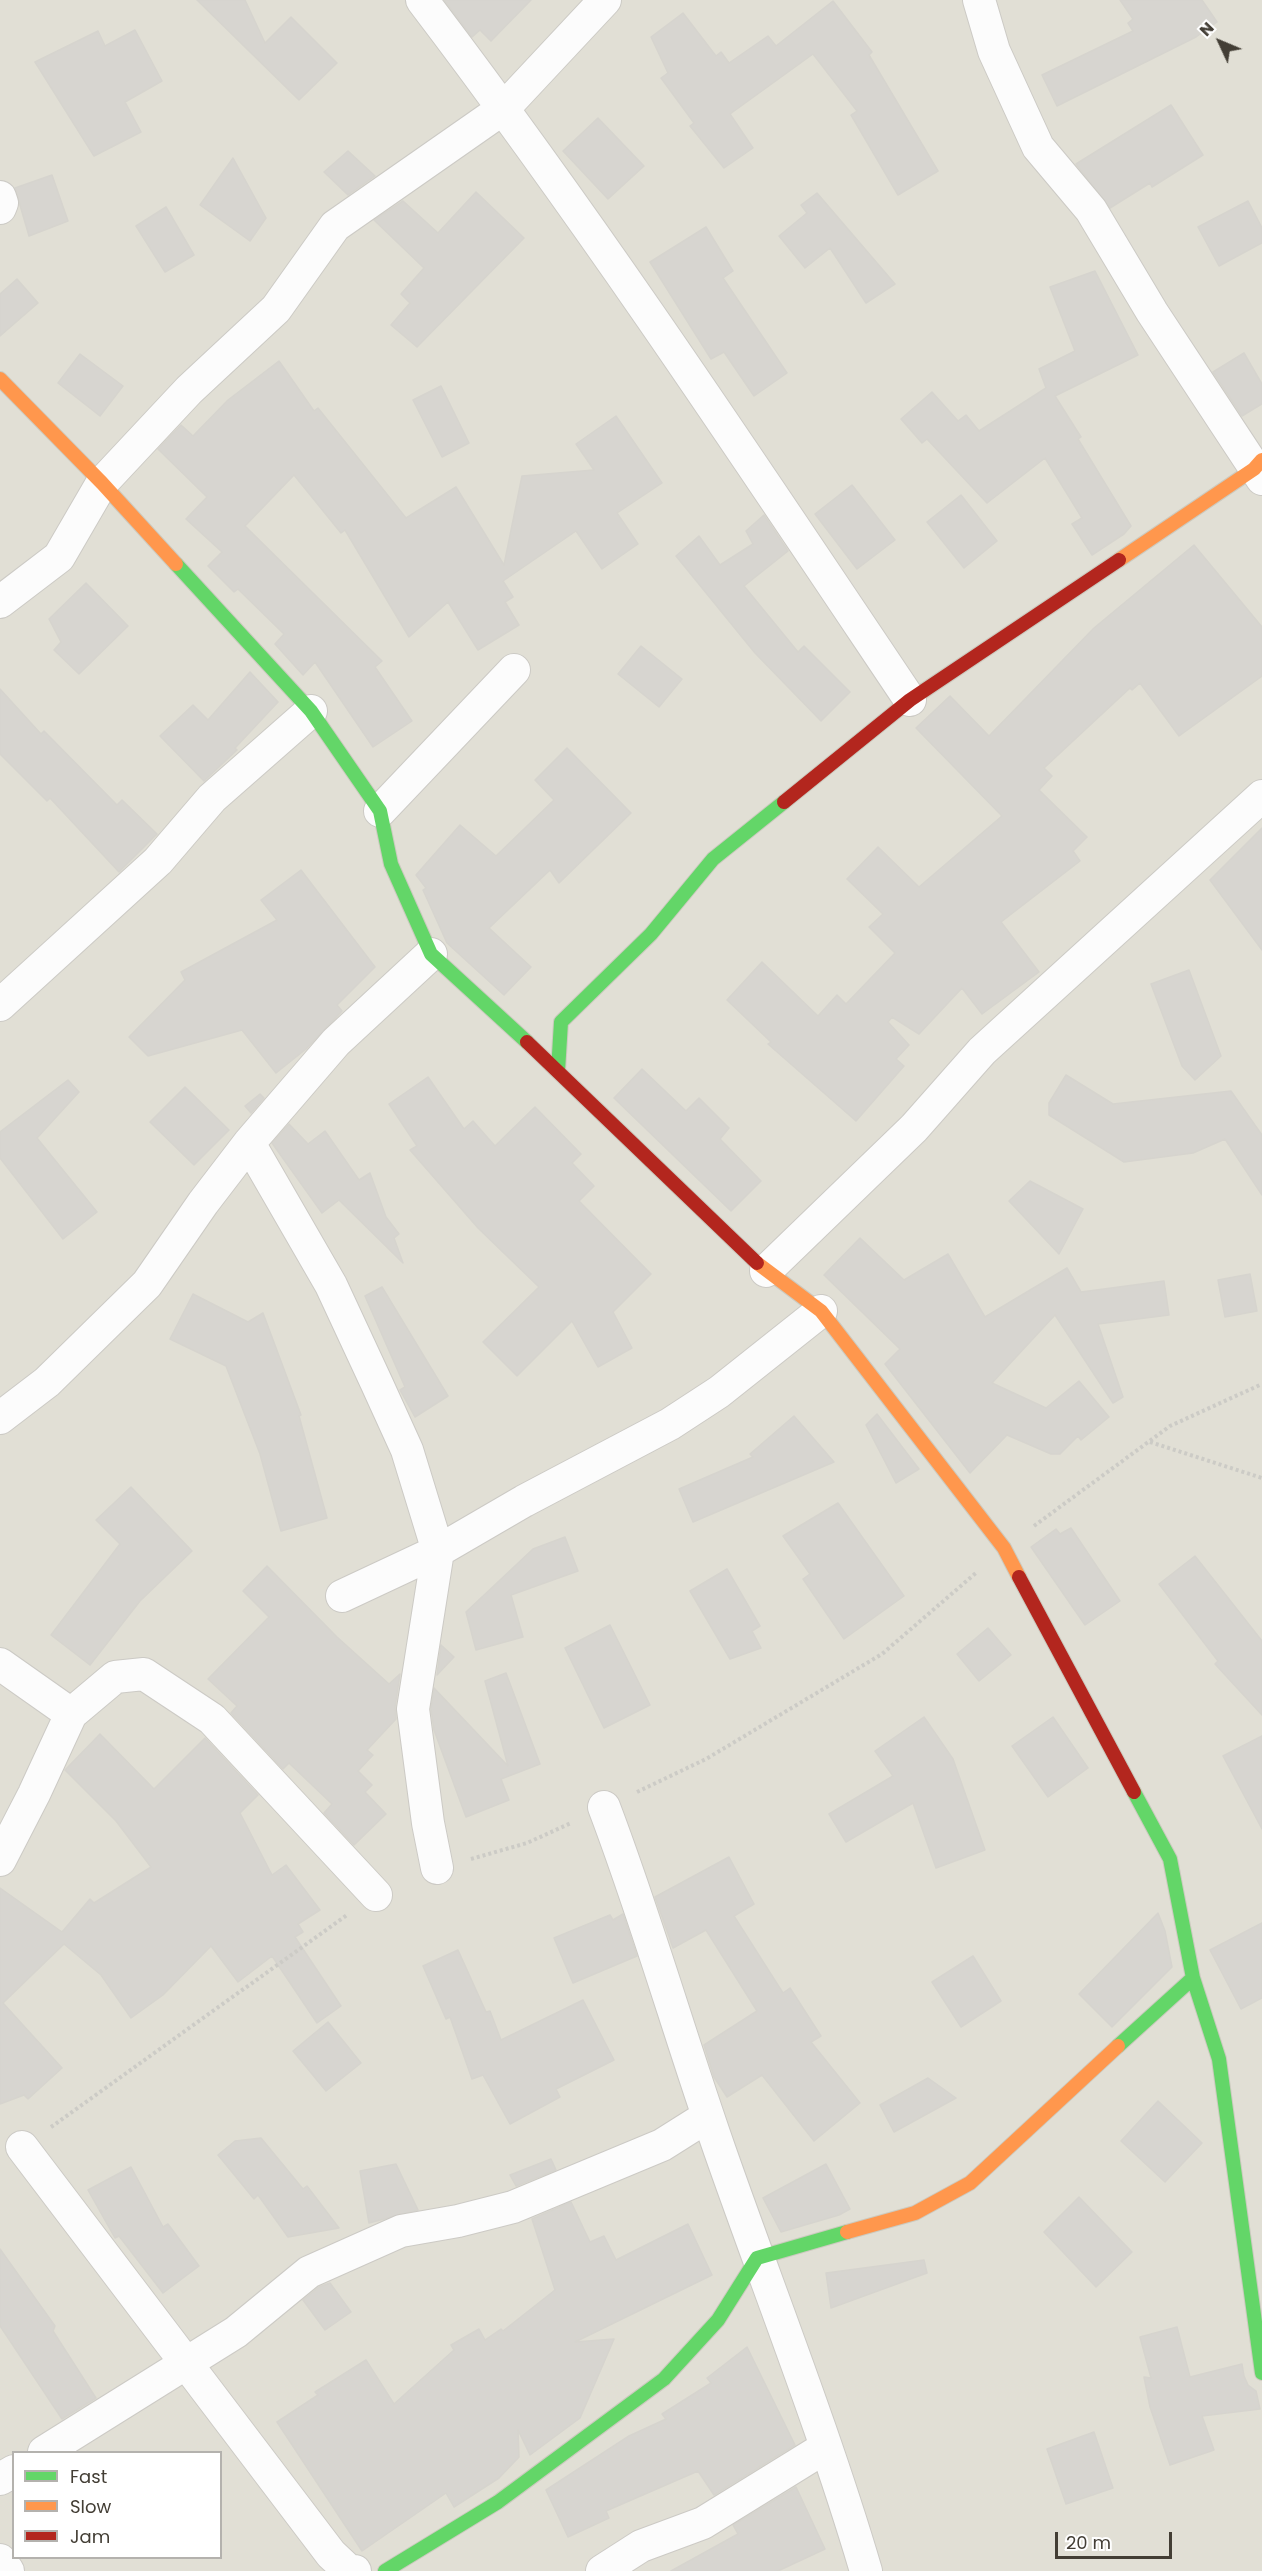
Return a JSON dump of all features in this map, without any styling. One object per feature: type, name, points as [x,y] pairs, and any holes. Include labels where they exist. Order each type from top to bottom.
[{"type":"street","points":[[422,0],[504,108],[676,351],[910,700]]},
{"type":"street","points":[[0,602],[59,557],[102,483],[189,390],[276,309],[335,226],[504,108],[604,0]]},
{"type":"street","points":[[558,1071],[561,1022],[651,934],[713,860],[910,700],[1259,469],[1121,263],[1091,210],[1038,147],[994,51],[980,0]]},
{"type":"street","points":[[0,197],[2,203],[0,208]]},
{"type":"street","points":[[0,380],[102,483],[311,711],[380,811],[391,864],[431,954],[558,1071],[766,1271],[821,1311],[1004,1548],[1170,1859],[1193,1978],[1219,2060],[1262,2373]]},
{"type":"street","points":[[380,811],[514,670]]},
{"type":"street","points":[[0,1005],[158,861],[212,798],[311,711]]},
{"type":"street","points":[[766,1271],[914,1128],[982,1051],[1262,796]]},
{"type":"street","points":[[0,1418],[47,1382],[147,1284],[203,1203],[249,1143],[336,1042],[431,954]]},
{"type":"street","points":[[249,1143],[331,1285],[377,1384],[407,1450],[438,1551],[414,1709],[428,1823],[437,1868]]},
{"type":"street","points":[[342,1596],[438,1551],[524,1501],[670,1424],[719,1392],[821,1311]]},
{"type":"street","points":[[0,1664],[71,1714]]},
{"type":"street","points":[[0,1860],[71,1714],[115,1677],[144,1674],[212,1719],[376,1895]]},
{"type":"street","points":[[604,1808],[627,1867],[708,2116],[826,2447],[866,2571]]},
{"type":"street","points":[[385,2571],[498,2502],[664,2379],[718,2320],[757,2258],[915,2213],[970,2183],[1193,1978]]},
{"type":"street","points":[[46,2451],[189,2364],[236,2332],[309,2272],[401,2231],[458,2221],[513,2207],[662,2145],[708,2116]]},
{"type":"street","points":[[22,2147],[331,2554],[348,2570],[355,2571]]},
{"type":"street","points":[[602,2571],[641,2546],[703,2523],[826,2447]]},
{"type":"street","points":[[0,2560],[8,2571]]},
{"type":"path","points":[[437,1868],[527,1843],[706,1759],[882,1654],[1004,1548],[1170,1426],[1262,1384]]},
{"type":"path","points":[[1149,1442],[1262,1478]]},
{"type":"path","points":[[22,2147],[376,1895]]},
{"type":"shaded area","points":[[0,0],[1262,0],[1262,2571],[0,2571]]},
{"type":"building","points":[[197,0],[245,0],[265,43],[291,17],[337,63],[299,100]]},
{"type":"building","points":[[444,0],[531,0],[491,41],[480,30],[472,37]]},
{"type":"building","points":[[1120,0],[1202,0],[1217,22],[1196,37],[1057,106],[1042,75],[1133,31],[1128,23],[1133,19]]},
{"type":"building","points":[[833,1],[872,52],[869,55],[938,171],[898,195],[851,115],[857,111],[813,54],[730,114],[753,148],[724,168],[690,126],[694,123],[661,78],[668,73],[651,37],[683,13],[716,56],[721,52],[729,63],[768,36],[776,46]]},
{"type":"building","points":[[135,30],[162,81],[125,102],[141,132],[94,156],[35,62],[98,31],[105,46]]},
{"type":"building","points":[[1171,105],[1203,155],[1152,187],[1150,183],[1110,208],[1076,164]]},
{"type":"building","points":[[598,118],[644,166],[608,199],[563,151]]},
{"type":"building","points":[[348,151],[375,176],[348,195],[324,172]]},
{"type":"building","points":[[233,158],[266,218],[250,241],[200,205]]},
{"type":"building","points":[[52,175],[68,221],[29,236],[15,188]]},
{"type":"building","points":[[476,192],[524,238],[417,347],[391,325],[410,303],[401,294],[424,268],[374,220],[403,201],[438,233]]},
{"type":"building","points":[[817,193],[895,284],[866,303],[830,248],[805,268],[779,236],[807,213],[801,205]]},
{"type":"building","points":[[1248,201],[1262,228],[1262,243],[1219,266],[1198,227]]},
{"type":"building","points":[[166,207],[194,255],[165,272],[136,226]]},
{"type":"building","points":[[706,227],[733,271],[723,278],[787,373],[754,396],[724,352],[711,359],[650,262]]},
{"type":"building","points":[[1095,271],[1138,355],[1055,396],[1081,437],[1078,439],[1131,526],[1124,534],[1092,555],[1072,524],[1082,518],[1045,458],[987,503],[927,439],[922,443],[901,419],[932,392],[958,421],[966,415],[979,431],[1046,388],[1039,369],[1075,351],[1050,287]]},
{"type":"building","points":[[17,279],[38,303],[0,336],[0,294]]},
{"type":"building","points":[[1244,353],[1262,384],[1262,404],[1242,416],[1213,372]]},
{"type":"building","points":[[80,354],[123,386],[100,416],[58,383]]},
{"type":"building","points":[[279,361],[314,411],[318,408],[406,518],[456,487],[504,565],[522,476],[594,470],[576,444],[616,416],[662,483],[617,513],[638,544],[602,569],[576,531],[503,581],[513,597],[505,602],[519,625],[478,650],[448,602],[409,637],[345,530],[341,533],[294,475],[245,526],[382,661],[375,667],[412,721],[373,747],[315,662],[303,675],[275,644],[284,634],[238,589],[234,592],[208,566],[222,552],[186,519],[207,497],[158,449],[181,425],[193,436],[228,400]]},
{"type":"building","points":[[441,386],[469,443],[442,457],[413,400]]},
{"type":"building","points":[[852,485],[895,540],[857,569],[815,514]]},
{"type":"building","points":[[961,495],[997,541],[964,568],[927,522]]},
{"type":"building","points":[[764,515],[788,551],[744,586],[798,652],[804,646],[850,692],[821,721],[755,653],[676,556],[699,536],[720,565],[753,544],[746,531]]},
{"type":"building","points":[[1194,545],[1262,627],[1262,676],[1179,736],[1140,683],[1132,690],[1130,688],[1044,768],[1052,776],[1039,790],[1087,837],[1073,851],[1080,861],[1001,922],[1039,972],[982,1014],[962,988],[919,1034],[892,1017],[888,1022],[909,1045],[896,1059],[904,1066],[856,1121],[768,1044],[771,1042],[727,1000],[762,962],[818,1016],[837,995],[846,1004],[895,953],[869,927],[883,914],[847,879],[878,847],[919,887],[1002,816],[916,728],[950,696],[989,736],[1094,628]]},
{"type":"building","points":[[86,583],[128,626],[79,674],[54,650],[61,642],[49,619]]},
{"type":"building","points":[[641,646],[682,679],[659,707],[618,674]]},
{"type":"building","points":[[250,672],[278,702],[235,748],[237,750],[204,781],[160,736],[193,705],[208,720]]},
{"type":"building","points":[[0,689],[41,734],[44,731],[117,805],[122,800],[157,834],[119,872],[50,798],[47,801],[0,754]]},
{"type":"building","points":[[567,748],[631,813],[559,883],[550,870],[489,928],[531,967],[504,995],[447,943],[423,890],[426,888],[416,875],[460,825],[496,856],[554,800],[535,780]]},
{"type":"building","points":[[1262,828],[1262,950],[1210,880]]},
{"type":"building","points":[[301,870],[375,967],[337,1005],[342,1011],[306,1049],[276,1073],[242,1030],[148,1056],[129,1037],[185,980],[181,972],[277,920],[261,900]]},
{"type":"building","points":[[1189,970],[1221,1056],[1195,1080],[1182,1066],[1151,984]]},
{"type":"building","points":[[642,1069],[686,1111],[699,1098],[729,1128],[720,1139],[761,1181],[731,1211],[614,1098]]},
{"type":"building","points":[[1066,1075],[1113,1104],[1231,1091],[1262,1135],[1262,1195],[1225,1139],[1193,1153],[1124,1162],[1049,1115],[1049,1103]]},
{"type":"building","points":[[428,1077],[464,1129],[473,1121],[495,1146],[535,1107],[581,1154],[572,1163],[594,1186],[579,1201],[651,1274],[613,1312],[632,1348],[598,1367],[572,1321],[517,1376],[483,1342],[539,1287],[478,1228],[410,1150],[417,1146],[389,1104]]},
{"type":"building","points":[[68,1080],[79,1092],[37,1138],[97,1212],[63,1239],[0,1158],[0,1132]]},
{"type":"building","points":[[185,1087],[229,1130],[194,1165],[150,1122]]},
{"type":"building","points":[[260,1094],[264,1098],[251,1113],[245,1106]]},
{"type":"building","points":[[289,1124],[308,1144],[325,1131],[359,1180],[370,1173],[386,1217],[399,1234],[394,1238],[403,1263],[339,1200],[322,1213],[272,1143]]},
{"type":"building","points":[[1030,1181],[1083,1209],[1059,1254],[1009,1201]]},
{"type":"building","points":[[860,1238],[904,1280],[948,1254],[985,1317],[1067,1268],[1081,1292],[1164,1281],[1169,1315],[1098,1324],[1123,1397],[1113,1403],[1055,1315],[992,1383],[1046,1408],[1079,1381],[1109,1417],[1081,1440],[1078,1436],[1060,1454],[1051,1454],[1007,1435],[970,1473],[885,1364],[900,1349],[824,1275]]},
{"type":"building","points":[[1250,1274],[1257,1311],[1225,1317],[1218,1280]]},
{"type":"building","points":[[382,1287],[448,1396],[415,1417],[400,1390],[405,1387],[365,1296]]},
{"type":"building","points":[[193,1294],[248,1322],[263,1313],[301,1415],[299,1416],[327,1518],[281,1531],[260,1454],[226,1366],[170,1339]]},
{"type":"building","points":[[877,1414],[919,1469],[896,1483],[866,1425]]},
{"type":"building","points":[[794,1416],[834,1462],[693,1522],[679,1489],[753,1457],[750,1454]]},
{"type":"building","points":[[131,1487],[192,1551],[140,1601],[90,1665],[51,1635],[120,1544],[96,1520]]},
{"type":"building","points":[[838,1503],[904,1596],[844,1639],[803,1579],[810,1574],[783,1536]]},
{"type":"building","points":[[1071,1528],[1120,1601],[1085,1625],[1031,1547],[1056,1529],[1060,1534]]},
{"type":"building","points":[[565,1537],[578,1571],[511,1595],[523,1637],[476,1650],[466,1612],[533,1549]]},
{"type":"building","points":[[1195,1556],[1262,1641],[1262,1715],[1215,1664],[1218,1661],[1159,1584]]},
{"type":"building","points":[[267,1566],[337,1637],[389,1684],[400,1674],[395,1707],[396,1719],[367,1750],[373,1755],[358,1771],[372,1785],[365,1792],[386,1814],[354,1845],[324,1813],[332,1804],[289,1763],[283,1769],[231,1713],[237,1706],[208,1679],[269,1617],[243,1591]]},
{"type":"building","points":[[727,1569],[760,1626],[752,1631],[761,1648],[730,1659],[690,1591]]},
{"type":"building","points":[[610,1625],[650,1705],[604,1728],[565,1648]]},
{"type":"building","points":[[988,1628],[1011,1655],[979,1681],[957,1654]]},
{"type":"building","points":[[441,1645],[454,1657],[437,1675]]},
{"type":"building","points":[[506,1673],[540,1764],[501,1779],[509,1800],[466,1817],[434,1730],[431,1709],[434,1688],[508,1766],[485,1681]]},
{"type":"building","points":[[924,1717],[953,1759],[985,1850],[936,1868],[913,1803],[846,1842],[829,1814],[893,1776],[875,1751]]},
{"type":"building","points":[[1053,1717],[1088,1768],[1048,1797],[1012,1746]]},
{"type":"building","points":[[100,1734],[154,1789],[205,1738],[258,1795],[240,1813],[272,1875],[286,1865],[320,1910],[298,1924],[303,1932],[295,1937],[341,2006],[317,2023],[272,1956],[238,1982],[211,1946],[163,1995],[131,2018],[101,1975],[64,1944],[3,2003],[62,2068],[28,2099],[24,2095],[0,2104],[0,1888],[62,1932],[90,1899],[94,1903],[151,1867],[116,1821],[65,1770]]},
{"type":"building","points":[[1262,1736],[1262,1829],[1223,1756]]},
{"type":"building","points":[[729,1857],[754,1904],[734,1916],[783,1993],[790,1988],[821,2036],[811,2042],[860,2103],[814,2141],[762,2075],[727,2097],[714,2077],[704,2045],[757,2011],[706,1930],[673,1948],[655,1897]]},
{"type":"building","points":[[1158,1913],[1165,1931],[1172,1967],[1112,2027],[1079,1994]]},
{"type":"building","points":[[623,1914],[637,1956],[573,1983],[554,1938],[610,1915],[613,1920]]},
{"type":"building","points":[[1262,1923],[1262,1998],[1241,2009],[1210,1950]]},
{"type":"building","points":[[458,1950],[486,2012],[490,2011],[501,2040],[583,2000],[614,2060],[556,2089],[560,2097],[510,2124],[483,2075],[472,2079],[450,2017],[446,2019],[423,1966]]},
{"type":"building","points":[[973,1956],[1001,2001],[961,2027],[932,1982]]},
{"type":"building","points":[[328,2022],[361,2063],[326,2091],[293,2051]]},
{"type":"building","points":[[928,2078],[956,2098],[894,2132],[880,2105]]},
{"type":"building","points":[[1158,2101],[1202,2143],[1165,2182],[1121,2141]]},
{"type":"building","points":[[261,2138],[303,2189],[307,2186],[339,2228],[288,2237],[258,2195],[254,2199],[218,2155],[235,2141]]},
{"type":"building","points":[[551,2159],[556,2170],[516,2186],[510,2175]]},
{"type":"building","points":[[396,2164],[418,2210],[369,2223],[360,2171]]},
{"type":"building","points":[[826,2164],[850,2209],[839,2215],[781,2232],[763,2198]]},
{"type":"building","points":[[131,2167],[163,2227],[168,2224],[199,2266],[163,2293],[119,2236],[115,2238],[88,2190]]},
{"type":"building","points":[[1079,2197],[1132,2252],[1096,2287],[1044,2232]]},
{"type":"building","points":[[571,2202],[590,2242],[604,2236],[616,2260],[688,2224],[712,2275],[575,2342],[614,2339],[580,2418],[530,2455],[518,2430],[519,2457],[499,2478],[454,2507],[446,2493],[362,2551],[277,2422],[318,2395],[315,2392],[366,2360],[394,2404],[454,2350],[451,2345],[479,2329],[485,2340],[501,2329],[503,2331],[555,2290],[532,2219]]},
{"type":"building","points":[[0,2249],[55,2326],[53,2331],[96,2398],[62,2419],[0,2326]]},
{"type":"building","points":[[924,2260],[927,2273],[831,2308],[826,2273]]},
{"type":"building","points":[[330,2283],[351,2312],[325,2330],[303,2300],[319,2287]]},
{"type":"building","points":[[1177,2327],[1190,2377],[1242,2364],[1248,2385],[1256,2391],[1260,2409],[1202,2416],[1214,2450],[1170,2465],[1150,2407],[1144,2377],[1151,2378],[1140,2337]]},
{"type":"building","points":[[747,2347],[795,2445],[714,2495],[698,2471],[606,2511],[609,2518],[568,2537],[546,2490],[629,2436],[666,2419],[662,2414],[711,2383],[707,2378]]},
{"type":"building","points":[[1094,2432],[1113,2488],[1066,2504],[1047,2449]]},
{"type":"building","points":[[796,2487],[825,2549],[778,2571],[671,2571],[738,2534],[733,2525]]},
{"type":"traffic: fast","points":[[176,564],[311,711],[380,811],[391,864],[431,954],[527,1042]]},
{"type":"traffic: fast","points":[[558,1071],[561,1022],[651,934],[713,859],[784,802]]},
{"type":"traffic: fast","points":[[1134,1792],[1170,1859],[1193,1978],[1219,2059],[1262,2373]]},
{"type":"traffic: fast","points":[[1118,2046],[1193,1978]]},
{"type":"traffic: fast","points":[[385,2571],[498,2502],[664,2379],[718,2320],[757,2258],[847,2232]]},
{"type":"traffic: slow","points":[[0,379],[102,483],[176,564]]},
{"type":"traffic: slow","points":[[1119,560],[1254,469],[1262,460]]},
{"type":"traffic: slow","points":[[757,1263],[821,1311],[1004,1548],[1019,1577]]},
{"type":"traffic: slow","points":[[847,2232],[915,2213],[970,2183],[1118,2046]]},
{"type":"traffic: jam","points":[[784,802],[910,700],[1119,560]]},
{"type":"traffic: jam","points":[[527,1042],[757,1263]]},
{"type":"traffic: jam","points":[[1019,1577],[1134,1792]]}]
